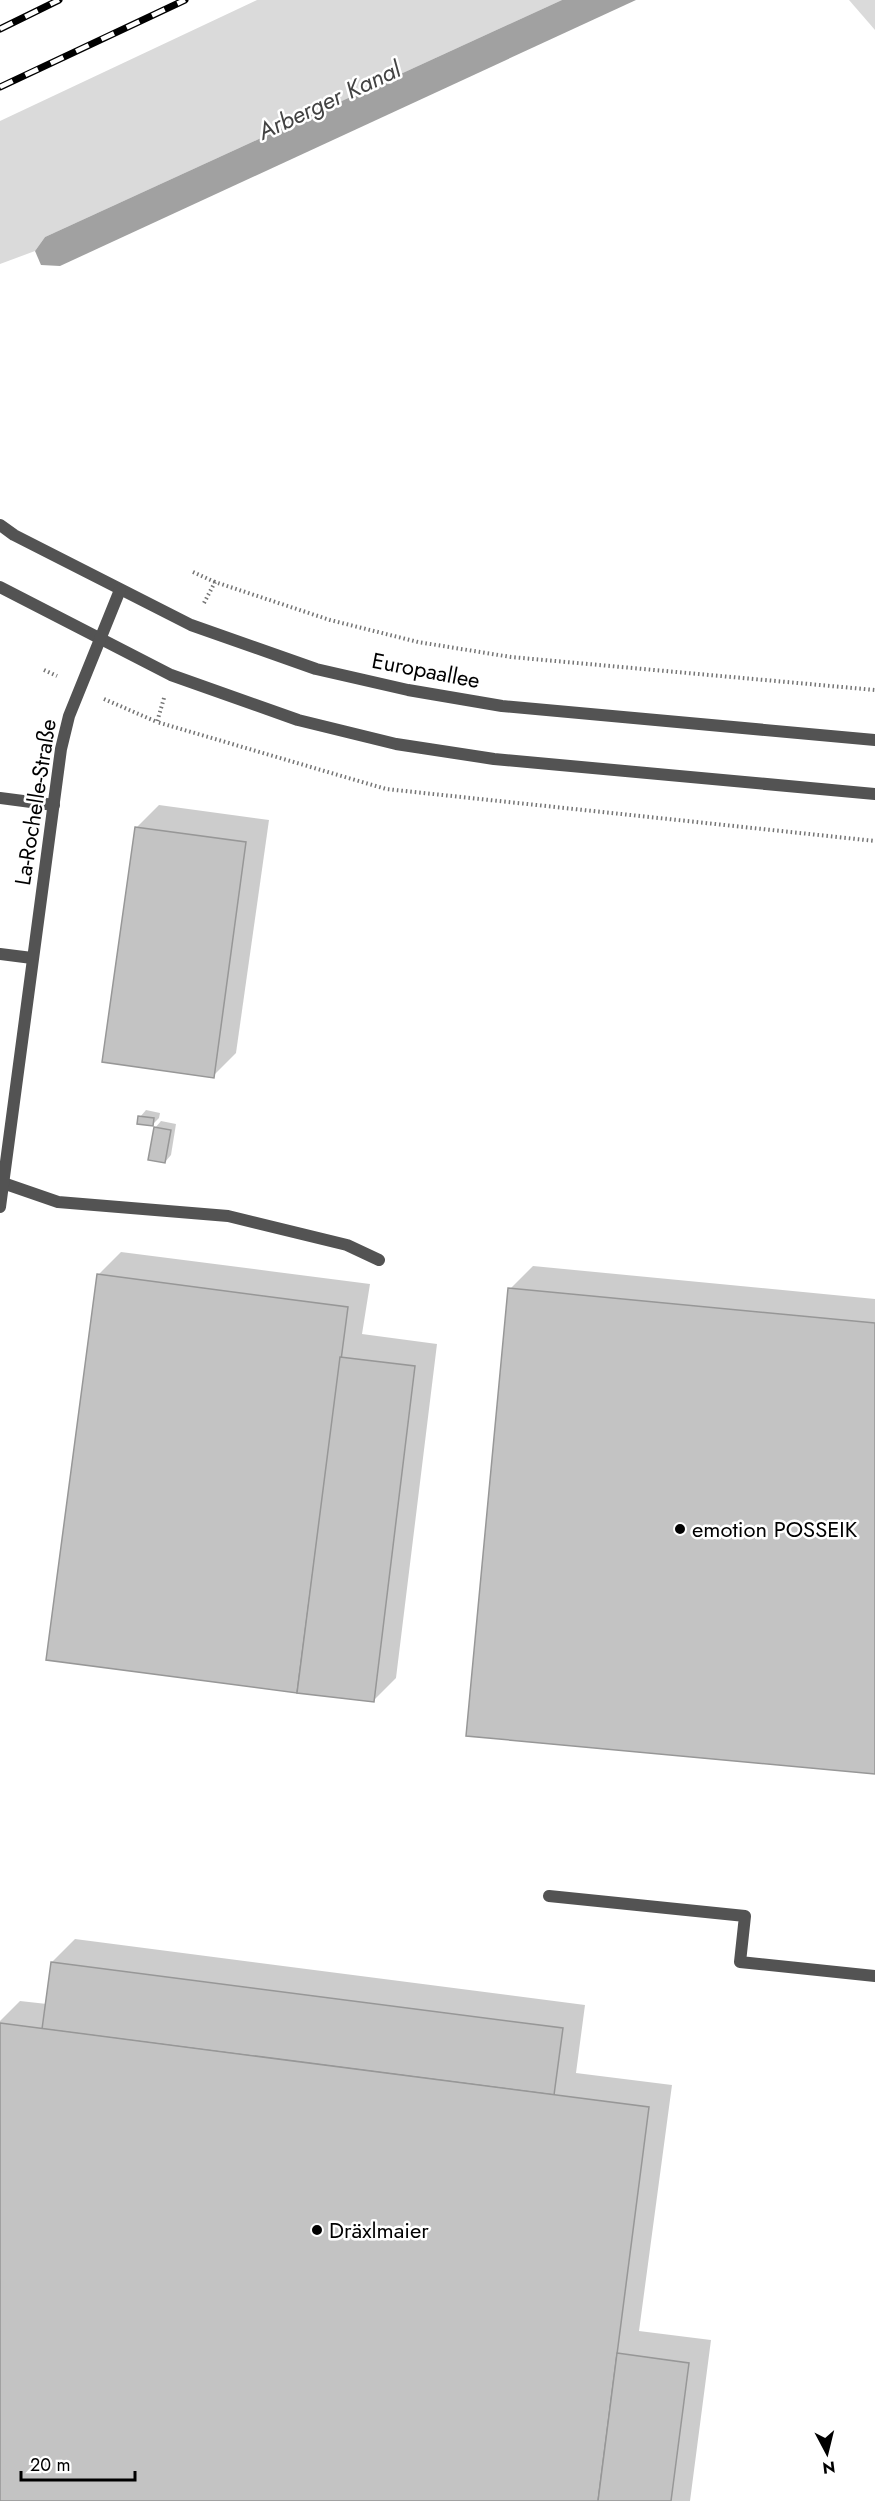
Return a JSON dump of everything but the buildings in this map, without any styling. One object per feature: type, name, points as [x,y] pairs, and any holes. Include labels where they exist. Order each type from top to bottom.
[{"type":"street","name":"Europaallee","points":[[0,525],[14,536],[191,625],[316,669],[408,690],[502,706],[875,740]]},
{"type":"street","points":[[0,587],[171,675],[298,720],[396,744],[494,759],[875,794]]},
{"type":"street","name":"La-Rochelle-Straße","points":[[0,1207],[32,958],[69,716],[120,590]]},
{"type":"street","points":[[0,798],[54,805]]},
{"type":"street","points":[[0,954],[32,958]]},
{"type":"street","points":[[3,1183],[58,1202],[228,1216],[347,1245],[379,1260]]},
{"type":"street","points":[[549,1896],[745,1916],[740,1962],[875,1976]]},
{"type":"path","points":[[193,572],[215,582]]},
{"type":"shaded area","points":[[257,0],[562,0],[45,237],[35,251],[0,264],[0,121]]},
{"type":"shaded area","points":[[562,0],[636,0],[60,266],[41,265],[35,251],[45,237]]},
{"type":"shaded area","points":[[849,0],[875,0],[875,30]]},
{"type":"railway","points":[[0,29],[59,0]]},
{"type":"railway","points":[[0,87],[185,0]]},
{"type":"place","name":"emotion POSSEIK","points":[[680,1529]]},
{"type":"place","name":"Dräxlmaier","points":[[317,2230]]},
{"type":"water label","name":"Arberger Kanal","points":[[329,100]]}]
